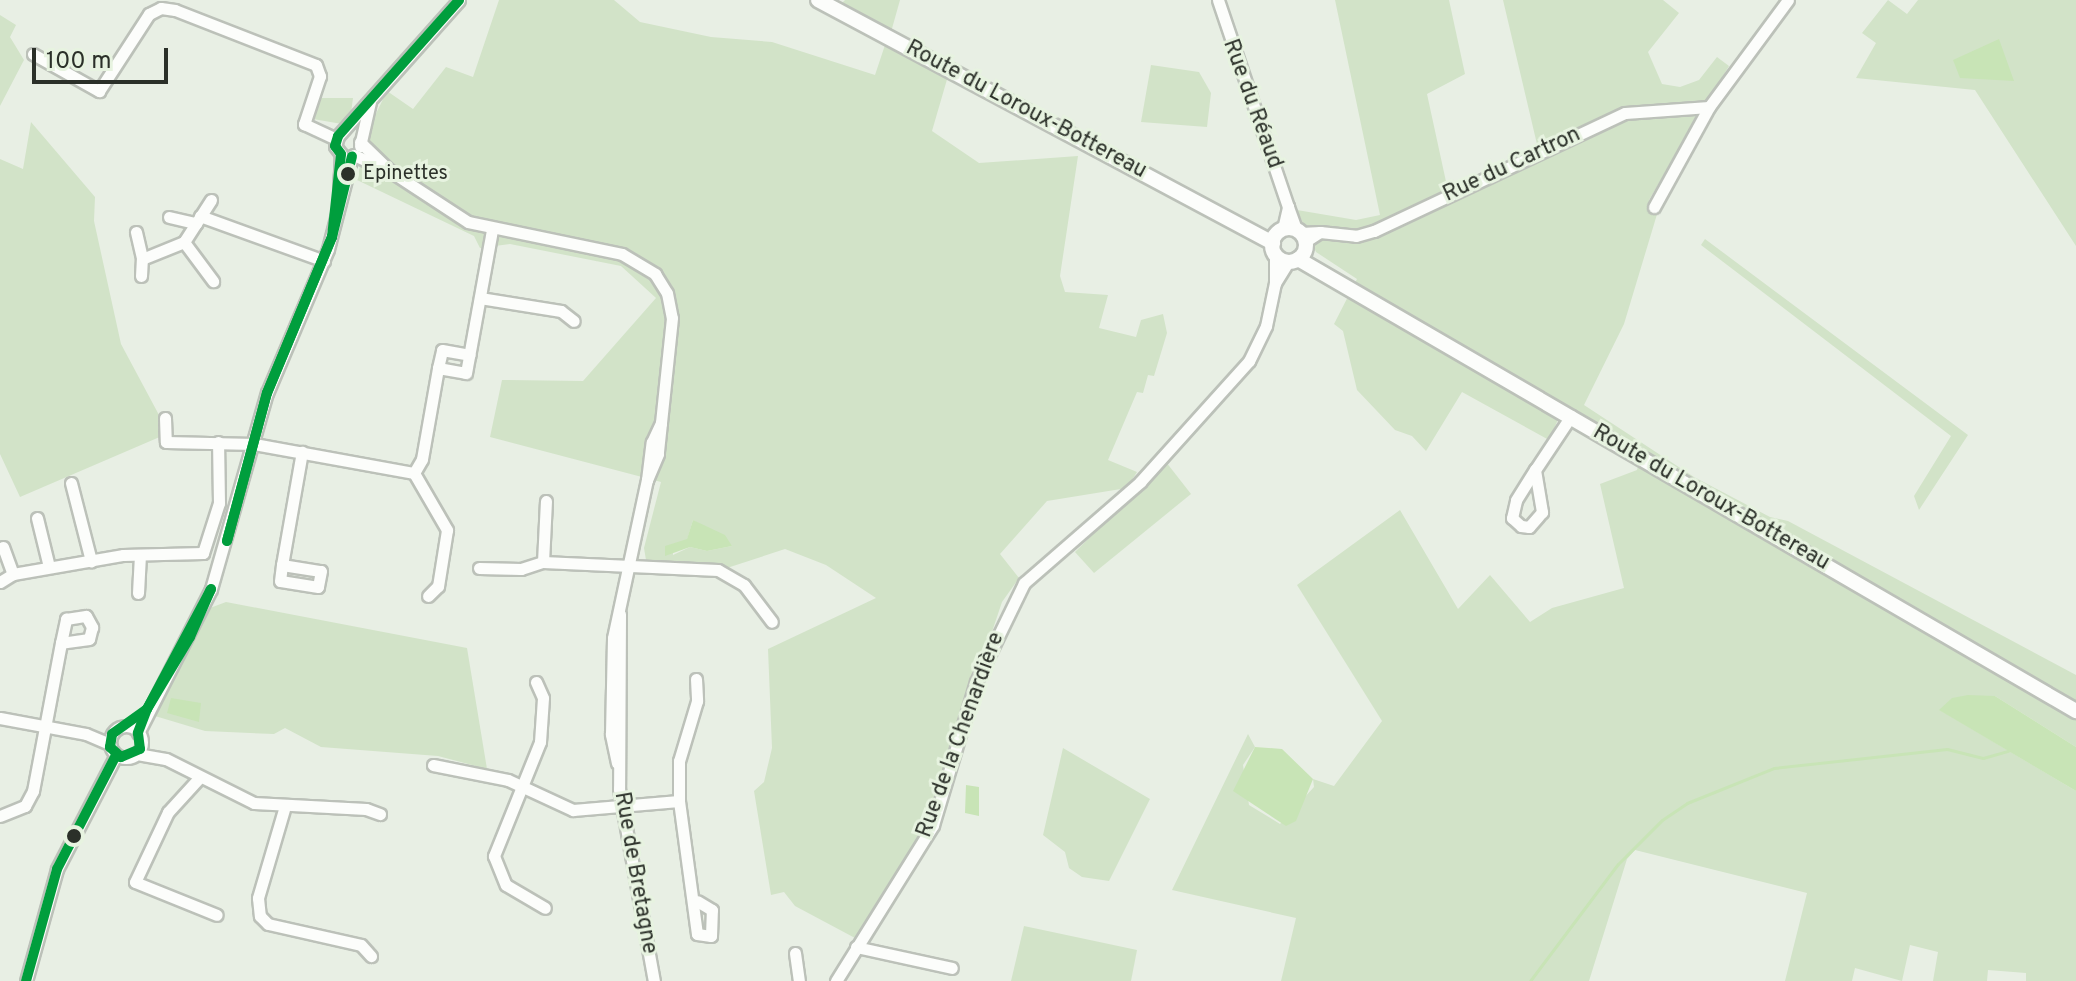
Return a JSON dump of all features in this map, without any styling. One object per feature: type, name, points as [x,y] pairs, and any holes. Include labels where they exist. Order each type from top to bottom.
[{"type":"main road","name":"Route du Loroux-Bottereau","points":[[818,0],[1233,221],[1290,244],[1346,286],[2076,711]]},
{"type":"street","points":[[349,155],[340,135],[459,0]]},
{"type":"street","name":"Rue du Réaud","points":[[1218,0],[1288,207],[1290,244]]},
{"type":"street","points":[[1654,207],[1709,107],[1788,0]]},
{"type":"street","name":"Rue de Bretagne","points":[[33,54],[99,91],[149,14],[161,8],[175,10],[316,65],[320,76],[304,124],[360,140],[390,171]]},
{"type":"street","points":[[139,743],[147,709],[211,589],[277,366],[324,261],[349,155],[360,140],[371,97]]},
{"type":"street","name":"Rue du Cartron","points":[[1290,244],[1320,232],[1356,236],[1374,231],[1625,113],[1709,107]]},
{"type":"street","name":"Rue de Bretagne","points":[[349,155],[390,171],[460,217],[492,230],[622,254],[655,274],[667,293],[672,318],[658,454],[647,480],[627,567],[620,614],[618,765],[621,806],[654,981]]},
{"type":"street","points":[[142,259],[184,242],[211,200]]},
{"type":"street","points":[[169,217],[198,220],[324,261]]},
{"type":"street","points":[[438,368],[466,373],[492,230]]},
{"type":"street","points":[[136,232],[142,259],[141,276]]},
{"type":"street","points":[[184,242],[213,281]]},
{"type":"street","name":"Rue de la Chenardière","points":[[836,981],[933,825],[976,682],[1019,591],[1140,482],[1249,361],[1266,326],[1275,283],[1290,244]]},
{"type":"street","points":[[480,298],[561,311],[574,321]]},
{"type":"street","points":[[414,473],[422,459],[442,350],[470,355]]},
{"type":"street","points":[[1535,470],[1542,512],[1529,527],[1521,526],[1514,523],[1512,510],[1535,470],[1571,416]]},
{"type":"street","points":[[165,418],[166,442],[254,444],[414,473]]},
{"type":"street","points":[[0,582],[13,574],[91,561],[140,555],[203,553],[219,503],[218,442]]},
{"type":"street","points":[[282,565],[302,452]]},
{"type":"street","points":[[414,473],[447,535],[438,586],[428,596]]},
{"type":"street","points":[[71,483],[91,561]]},
{"type":"street","points":[[543,562],[546,501]]},
{"type":"street","points":[[37,518],[49,567]]},
{"type":"street","points":[[3,547],[13,574]]},
{"type":"street","points":[[138,593],[140,555]]},
{"type":"street","points":[[479,568],[521,569],[543,562],[726,573],[744,585],[772,622]]},
{"type":"street","points":[[0,816],[25,806],[33,791],[61,643]]},
{"type":"street","points":[[696,679],[697,701],[679,761],[679,801],[697,901]]},
{"type":"street","points":[[536,682],[543,698],[542,730],[522,787],[497,839],[495,863],[512,891],[545,908]]},
{"type":"street","points":[[0,718],[86,734],[121,728],[147,709]]},
{"type":"street","points":[[121,728],[158,756],[239,799],[285,806],[366,809],[380,814]]},
{"type":"street","points":[[26,981],[57,869],[121,728]]},
{"type":"street","points":[[86,734],[113,749],[139,743]]},
{"type":"street","points":[[433,765],[481,772],[522,787],[565,809],[679,801]]},
{"type":"street","points":[[200,777],[168,812],[135,882],[217,915]]},
{"type":"street","points":[[285,806],[258,898],[260,916],[268,924],[361,945],[371,956]]},
{"type":"street","points":[[856,947],[952,968]]},
{"type":"street","points":[[795,953],[799,981]]},
{"type":"shaded area","points":[[499,0],[614,0],[640,22],[711,37],[772,42],[875,75],[885,45],[948,76],[932,131],[979,163],[1078,156],[1060,276],[1065,292],[1108,295],[1099,328],[1136,337],[1141,320],[1163,314],[1167,333],[1154,376],[1148,375],[1143,393],[1137,392],[1108,460],[1137,472],[1127,488],[1047,501],[1000,554],[1019,578],[1002,602],[924,834],[855,938],[795,906],[784,892],[771,895],[754,791],[764,782],[772,748],[768,649],[876,598],[826,565],[785,549],[727,568],[646,560],[644,548],[661,482],[490,437],[502,380],[583,381],[656,298],[621,266],[510,244],[480,248],[474,236],[357,180],[367,132],[387,91],[413,109],[446,67],[473,77]],"holes":[[[693,520],[732,546],[707,551],[690,547],[673,555],[673,544],[687,540]]]},
{"type":"shaded area","points":[[845,0],[900,0],[891,32],[841,4]]},
{"type":"shaded area","points":[[1335,0],[1449,0],[1465,74],[1427,94],[1450,200],[1540,157],[1503,0],[1663,0],[1679,13],[1648,52],[1662,84],[1680,87],[1699,80],[1717,57],[1729,66],[1649,200],[1658,211],[1624,324],[1584,405],[1694,477],[1770,517],[1788,521],[2076,675],[2076,747],[1995,696],[1940,710],[2076,791],[2076,981],[2026,981],[2026,973],[1988,970],[1987,981],[1933,981],[1938,952],[1910,945],[1902,981],[1855,968],[1852,981],[1785,981],[1807,893],[1635,850],[1627,859],[1589,981],[1281,981],[1296,918],[1172,890],[1248,734],[1255,747],[1243,765],[1249,805],[1280,824],[1314,787],[1313,779],[1334,786],[1382,721],[1297,585],[1400,510],[1458,609],[1490,575],[1530,622],[1552,608],[1624,588],[1600,484],[1637,470],[1639,463],[1560,415],[1549,440],[1462,392],[1426,451],[1412,436],[1395,430],[1357,390],[1343,331],[1334,324],[1357,279],[1316,252],[1297,210],[1356,220],[1380,215]]},
{"type":"shaded area","points":[[1888,0],[1907,14],[1918,0],[2076,0],[2076,246],[1975,90],[1856,78],[1876,43],[1862,33]]},
{"type":"shaded area","points":[[0,15],[16,25],[10,37],[24,60],[0,106]]},
{"type":"shaded area","points":[[1999,39],[2014,81],[1960,78],[1953,60]]},
{"type":"shaded area","points":[[1151,65],[1199,72],[1211,93],[1207,127],[1141,122]]},
{"type":"shaded area","points":[[319,98],[353,98],[351,113],[342,124],[313,119]]},
{"type":"shaded area","points":[[31,122],[95,197],[94,221],[121,344],[159,415],[162,436],[20,497],[0,454],[0,159],[23,169]]},
{"type":"shaded area","points":[[1705,239],[1968,435],[1919,510],[1914,496],[1951,436],[1701,245]]},
{"type":"shaded area","points":[[1166,462],[1191,494],[1094,573],[1075,552]]},
{"type":"shaded area","points":[[693,520],[725,535],[732,546],[707,551],[690,547],[665,556],[665,546],[687,539]]},
{"type":"shaded area","points":[[226,602],[467,648],[487,769],[438,756],[321,747],[285,728],[274,734],[205,731],[155,716],[210,608]]},
{"type":"shaded area","points":[[1995,696],[2076,747],[2076,791],[1939,710],[1952,698]]},
{"type":"shaded area","points":[[171,698],[201,703],[199,722],[167,713]]},
{"type":"shaded area","points":[[1255,747],[1282,749],[1313,779],[1296,821],[1286,826],[1233,791]]},
{"type":"shaded area","points":[[1063,748],[1150,799],[1109,881],[1082,877],[1069,868],[1065,852],[1043,835]]},
{"type":"shaded area","points":[[966,785],[979,787],[979,816],[965,813]]},
{"type":"shaded area","points":[[1024,926],[1137,950],[1131,981],[1011,981]]},
{"type":"waterway","points":[[1530,981],[1618,864],[1662,820],[1687,803],[1774,768],[1947,749],[1983,758],[2008,751]]},
{"type":"transit line","points":[[341,154],[335,146],[338,136],[459,0]]},
{"type":"transit line","points":[[332,237],[341,154]]},
{"type":"transit line","points":[[332,237],[352,156]]},
{"type":"transit line","points":[[267,393],[332,237]]},
{"type":"transit line","points":[[267,393],[332,237]]},
{"type":"transit line","points":[[227,541],[267,393]]},
{"type":"transit line","points":[[227,541],[267,393]]},
{"type":"transit line","points":[[147,709],[211,589]]},
{"type":"transit line","points":[[147,709],[190,637],[211,589]]},
{"type":"transit line","points":[[147,709],[138,733],[140,749],[121,757],[110,747],[112,734],[147,709]]},
{"type":"transit line","points":[[26,981],[57,869],[116,755]]},
{"type":"place","name":"Epinettes","points":[[348,174]]}]
